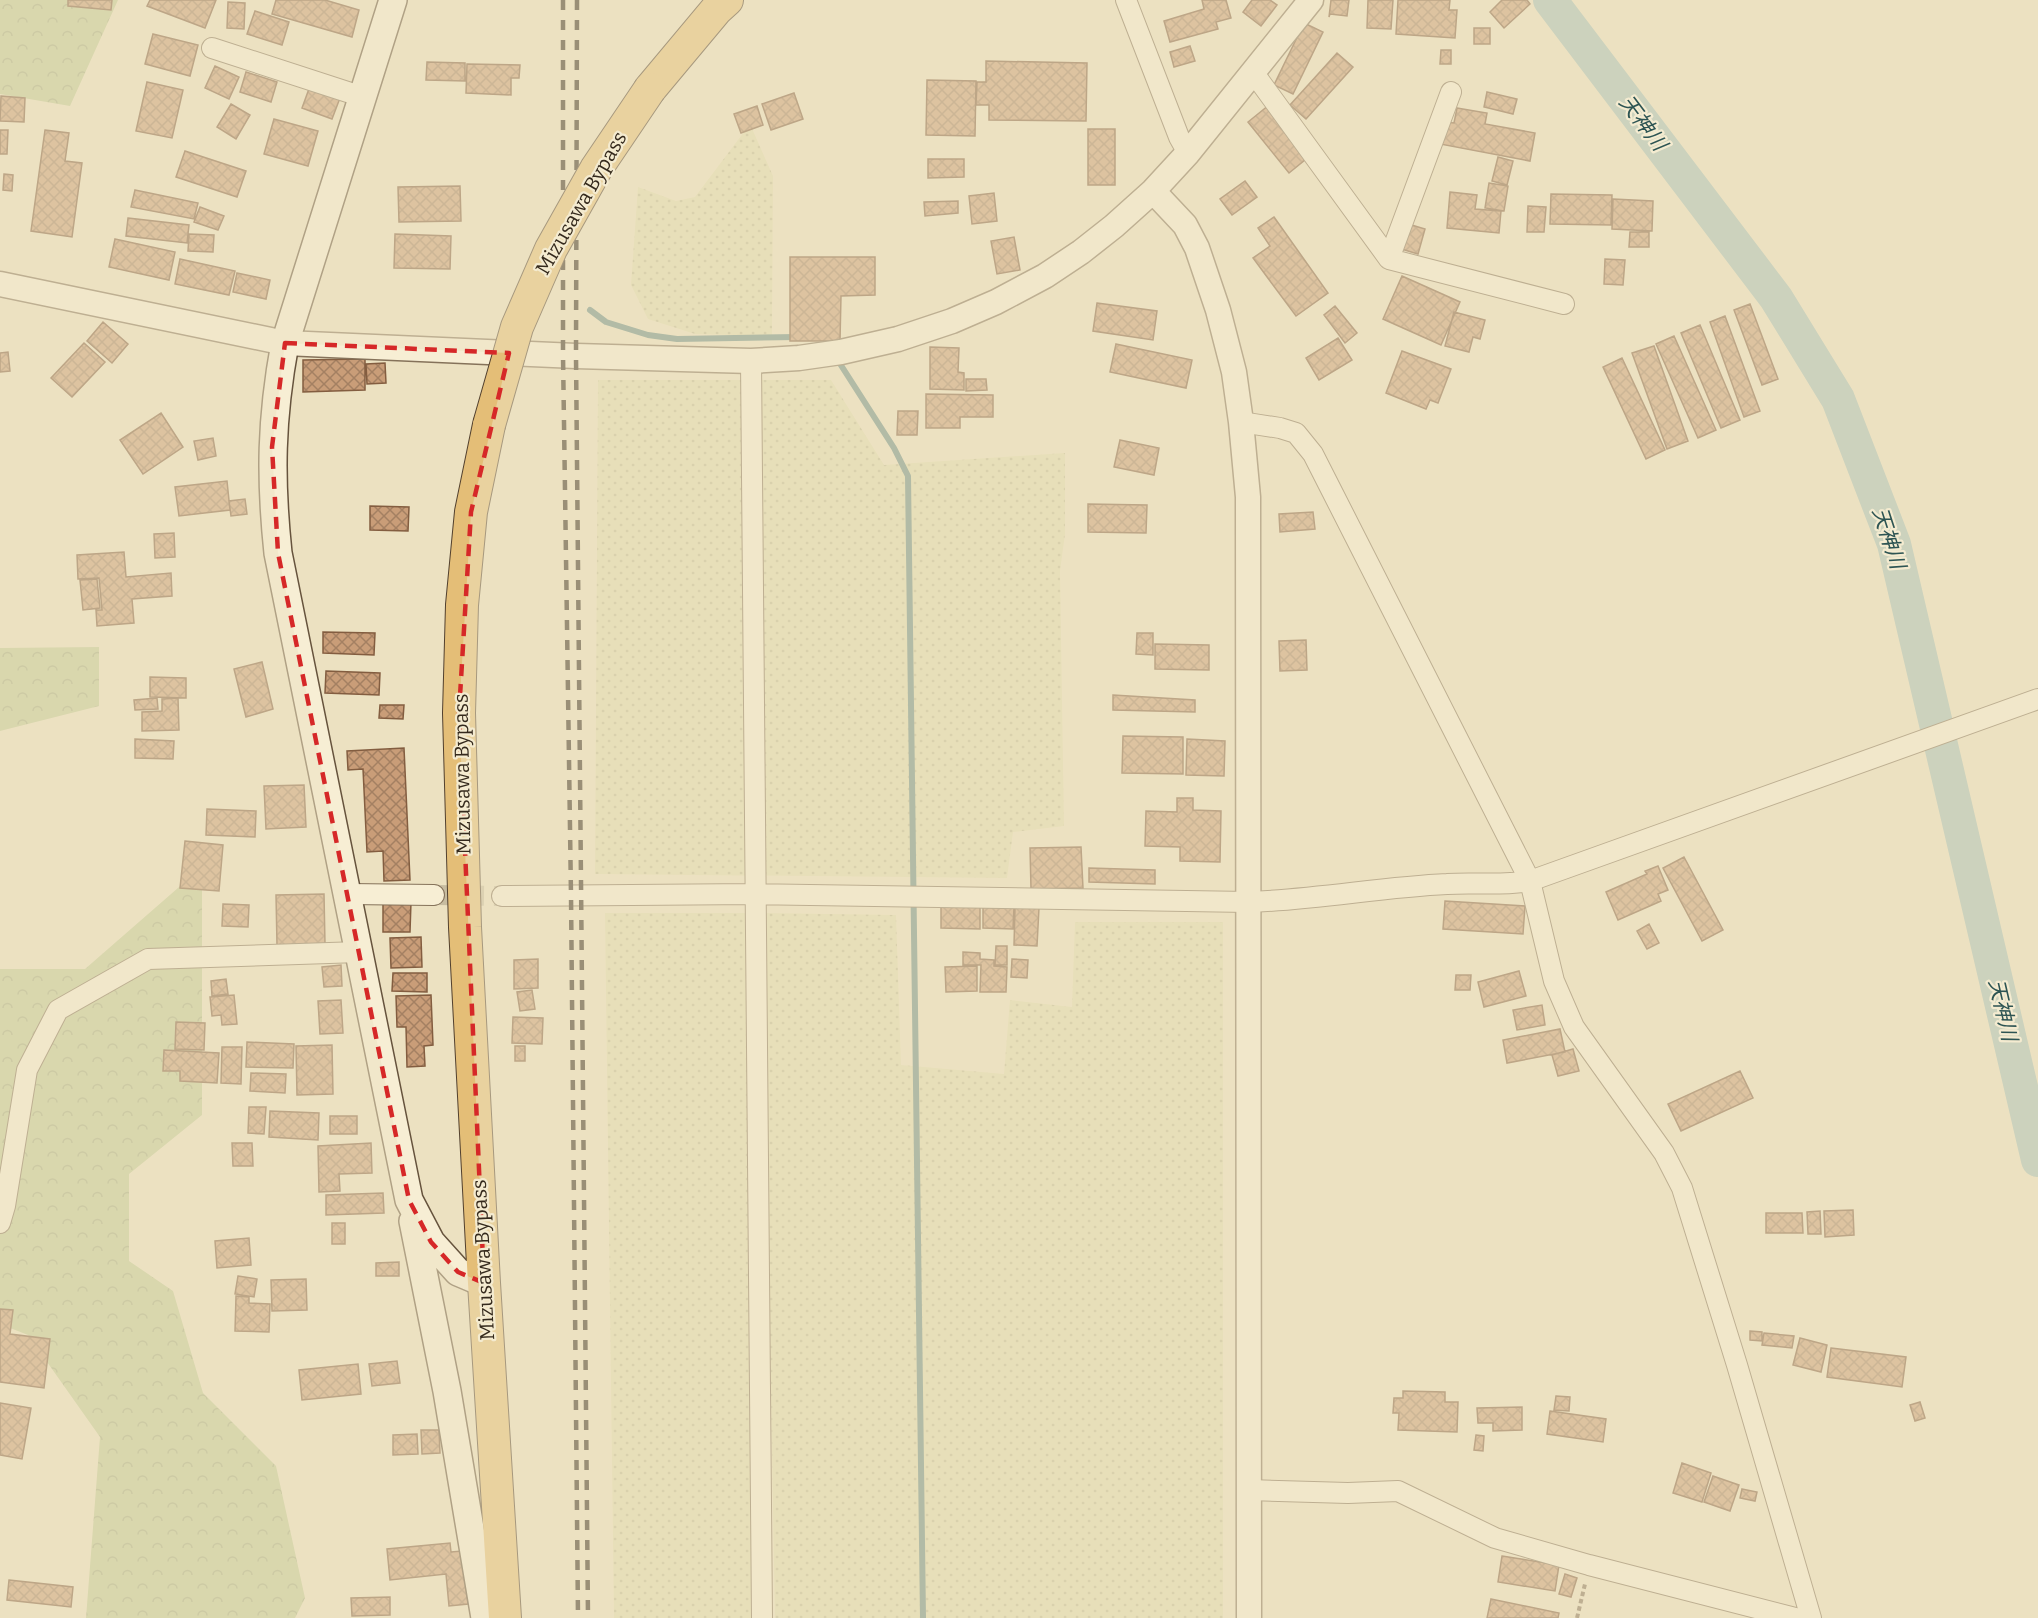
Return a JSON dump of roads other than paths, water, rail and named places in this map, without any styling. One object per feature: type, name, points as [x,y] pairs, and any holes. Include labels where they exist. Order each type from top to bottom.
[{"type":"highway","name":"Mizusawa Bypass","points":[[505,1618],[465,927],[459,713],[462,605],[471,512],[489,425],[517,327],[551,249],[596,169],[650,89],[727,0]]},
{"type":"main road","points":[[393,0],[285,344],[276,390],[272,447],[272,500],[283,576],[447,1391],[485,1618]]},
{"type":"main road","points":[[409,1200],[431,1242],[458,1272],[484,1283]]},
{"type":"street","points":[[1126,0],[1179,137],[1188,153]]},
{"type":"street","points":[[0,284],[285,344],[751,361],[841,352],[886,342],[951,321],[996,302],[1045,276],[1081,252],[1153,191],[1188,153],[1311,0]]},
{"type":"street","points":[[212,48],[363,97]]},
{"type":"street","points":[[1253,72],[1389,259],[1564,304]]},
{"type":"street","points":[[1389,259],[1451,93]]},
{"type":"street","points":[[1153,191],[1185,225],[1197,248],[1218,310],[1234,372],[1248,498],[1249,1618]]},
{"type":"street","points":[[751,361],[762,1618]]},
{"type":"street","points":[[1241,422],[1296,433],[1313,454],[1530,882],[1554,981],[1574,1027],[1664,1153],[1682,1188],[1737,1365],[1811,1618]]},
{"type":"street","points":[[502,896],[754,894],[1248,902],[1292,901],[1448,884],[1530,882],[2038,699]]},
{"type":"street","points":[[348,894],[434,895]]},
{"type":"street","points":[[0,1223],[5,1206],[27,1070],[58,1010],[148,959],[359,952]]},
{"type":"street","points":[[1249,1490],[1348,1493],[1398,1491],[1495,1538],[1589,1565],[1795,1618]]},
{"type":"waterway","name":"天神川","points":[[1550,0],[1776,298],[1838,399],[1894,544],[2038,1160]]},
{"type":"waterway","points":[[590,310],[606,322],[648,335],[677,339],[797,337]]},
{"type":"waterway","points":[[837,359],[894,448],[908,476],[923,1618]]},
{"type":"tunnel","points":[[434,895],[502,896]]},
{"type":"railway","points":[[563,0],[563,355],[578,1618]]},
{"type":"railway","points":[[577,0],[576,356],[588,1618]]}]
